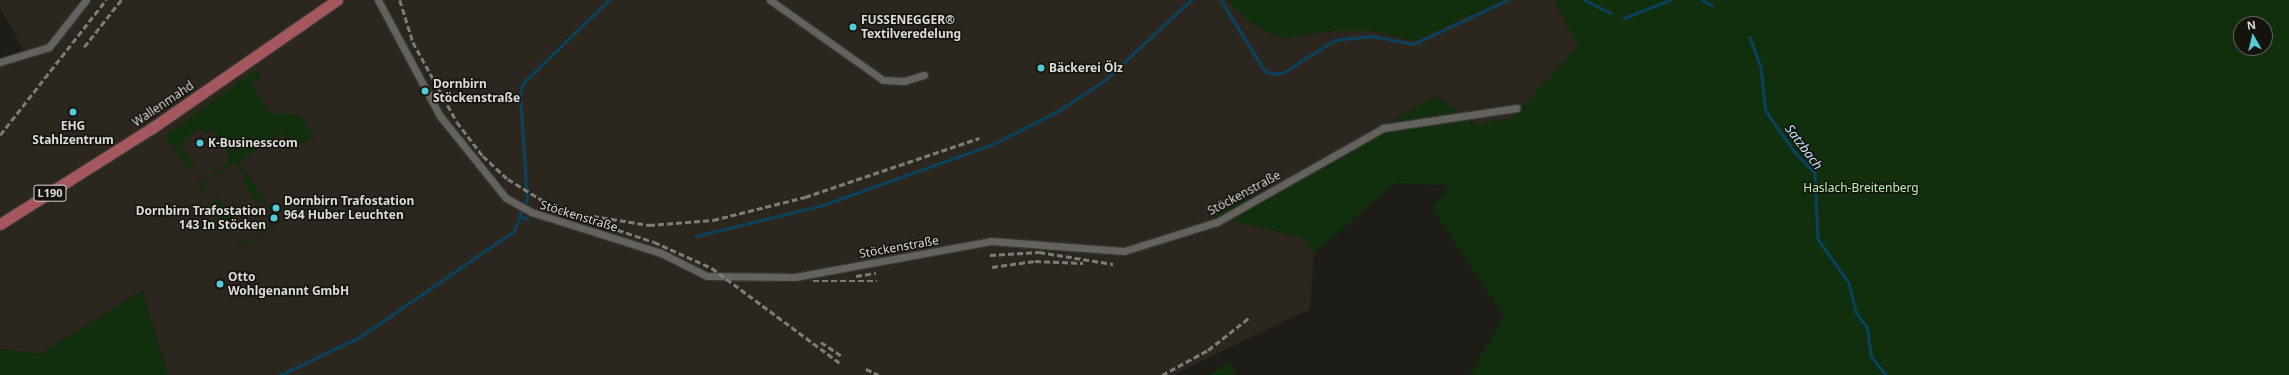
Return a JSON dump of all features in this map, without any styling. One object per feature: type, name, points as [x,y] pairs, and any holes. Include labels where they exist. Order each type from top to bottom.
[{"type":"main road","name":"Wallenmahd","points":[[0,224],[152,128],[337,0]]},
{"type":"street","points":[[0,62],[48,47],[86,0]]},
{"type":"street","name":"Stöckenstraße","points":[[378,0],[440,116],[506,198],[531,212],[660,253],[707,276],[795,277],[991,241],[1124,250],[1217,222],[1383,128],[1517,108]]},
{"type":"street","points":[[770,0],[883,80],[904,81],[924,75]]},
{"type":"shaded area","points":[[0,0],[1227,0],[1248,21],[1281,39],[1332,31],[1373,31],[1414,41],[1503,0],[1554,0],[1579,46],[1516,117],[1478,125],[1437,96],[1284,181],[1211,215],[1301,237],[1314,253],[1310,309],[1173,375],[168,375],[142,291],[40,354],[0,349],[0,66],[29,59],[0,8]]},
{"type":"green space","points":[[1227,0],[1503,0],[1414,41],[1373,31],[1332,31],[1281,39],[1248,21]]},
{"type":"green space","name":"Haslach-Breitenberg","points":[[1554,0],[2289,0],[2289,375],[1470,375],[1504,316],[1432,207],[1451,186],[1395,183],[1314,253],[1301,237],[1210,216],[1284,181],[1437,96],[1477,125],[1512,118],[1578,46]]},
{"type":"green space","points":[[256,70],[261,77],[251,84],[270,113],[300,115],[314,137],[292,148],[282,133],[239,162],[280,222],[251,243],[246,244],[236,240],[250,242],[278,220],[262,200],[257,203],[242,181],[246,176],[235,162],[202,185],[206,191],[202,192],[198,179],[201,183],[228,164],[226,159],[231,155],[213,129],[204,133],[198,128],[180,145],[194,165],[190,172],[165,136]]},
{"type":"green space","points":[[218,198],[233,219],[227,227],[210,203]]},
{"type":"green space","points":[[142,291],[168,375],[0,375],[0,349],[40,354]]},
{"type":"green space","points":[[1230,361],[1236,375],[1208,375],[1221,368]]},
{"type":"waterway","points":[[280,375],[358,338],[514,231],[527,199],[520,95],[523,83],[609,0]]},
{"type":"waterway","points":[[696,236],[823,205],[991,145],[1060,110],[1104,81],[1191,0]]},
{"type":"waterway","points":[[1221,0],[1265,71],[1275,74],[1284,72],[1335,40],[1372,36],[1414,44],[1507,0]]},
{"type":"waterway","name":"Satzbach","points":[[1585,0],[1610,13]]},
{"type":"waterway","name":"Satzbach","points":[[1624,18],[1670,0]]},
{"type":"waterway","name":"Satzbach","points":[[1702,0],[1712,5]]},
{"type":"waterway","name":"Satzbach","points":[[1750,37],[1761,68],[1766,111],[1794,151],[1815,173],[1818,239],[1849,283],[1856,312],[1867,327],[1872,357],[1886,375]]},
{"type":"waterway","points":[[522,217],[528,219]]},
{"type":"railway","points":[[0,135],[106,0]]},
{"type":"railway","points":[[84,47],[121,0]]},
{"type":"railway","points":[[400,0],[413,42],[457,122],[483,156],[508,179],[558,210],[654,242],[712,268],[840,363]]},
{"type":"railway","points":[[593,216],[649,225],[713,220],[805,197],[979,138]]},
{"type":"railway","points":[[990,255],[1039,252],[1113,264]]},
{"type":"railway","points":[[992,267],[1035,261],[1083,263]]},
{"type":"railway","points":[[856,276],[876,273]]},
{"type":"railway","points":[[813,281],[877,281]]},
{"type":"railway","points":[[1162,375],[1208,350],[1250,317]]},
{"type":"railway","points":[[821,342],[843,357]]},
{"type":"railway","points":[[866,369],[879,375]]},
{"type":"place","name":"FUSSENEGGER® Textilveredelung","points":[[853,27]]},
{"type":"place","name":"Bäckerei Ölz","points":[[1041,68]]},
{"type":"place","name":"Dornbirn Stöckenstraße","points":[[425,91]]},
{"type":"place","name":"EHG Stahlzentrum","points":[[73,112]]},
{"type":"place","name":"K-Businesscom","points":[[200,143]]},
{"type":"place","name":"Dornbirn Trafostation 964 Huber Leuchten","points":[[276,208]]},
{"type":"place","name":"Dornbirn Trafostation 143 In Stöcken","points":[[274,218]]},
{"type":"place","name":"Otto Wohlgenannt GmbH","points":[[220,284]]}]
